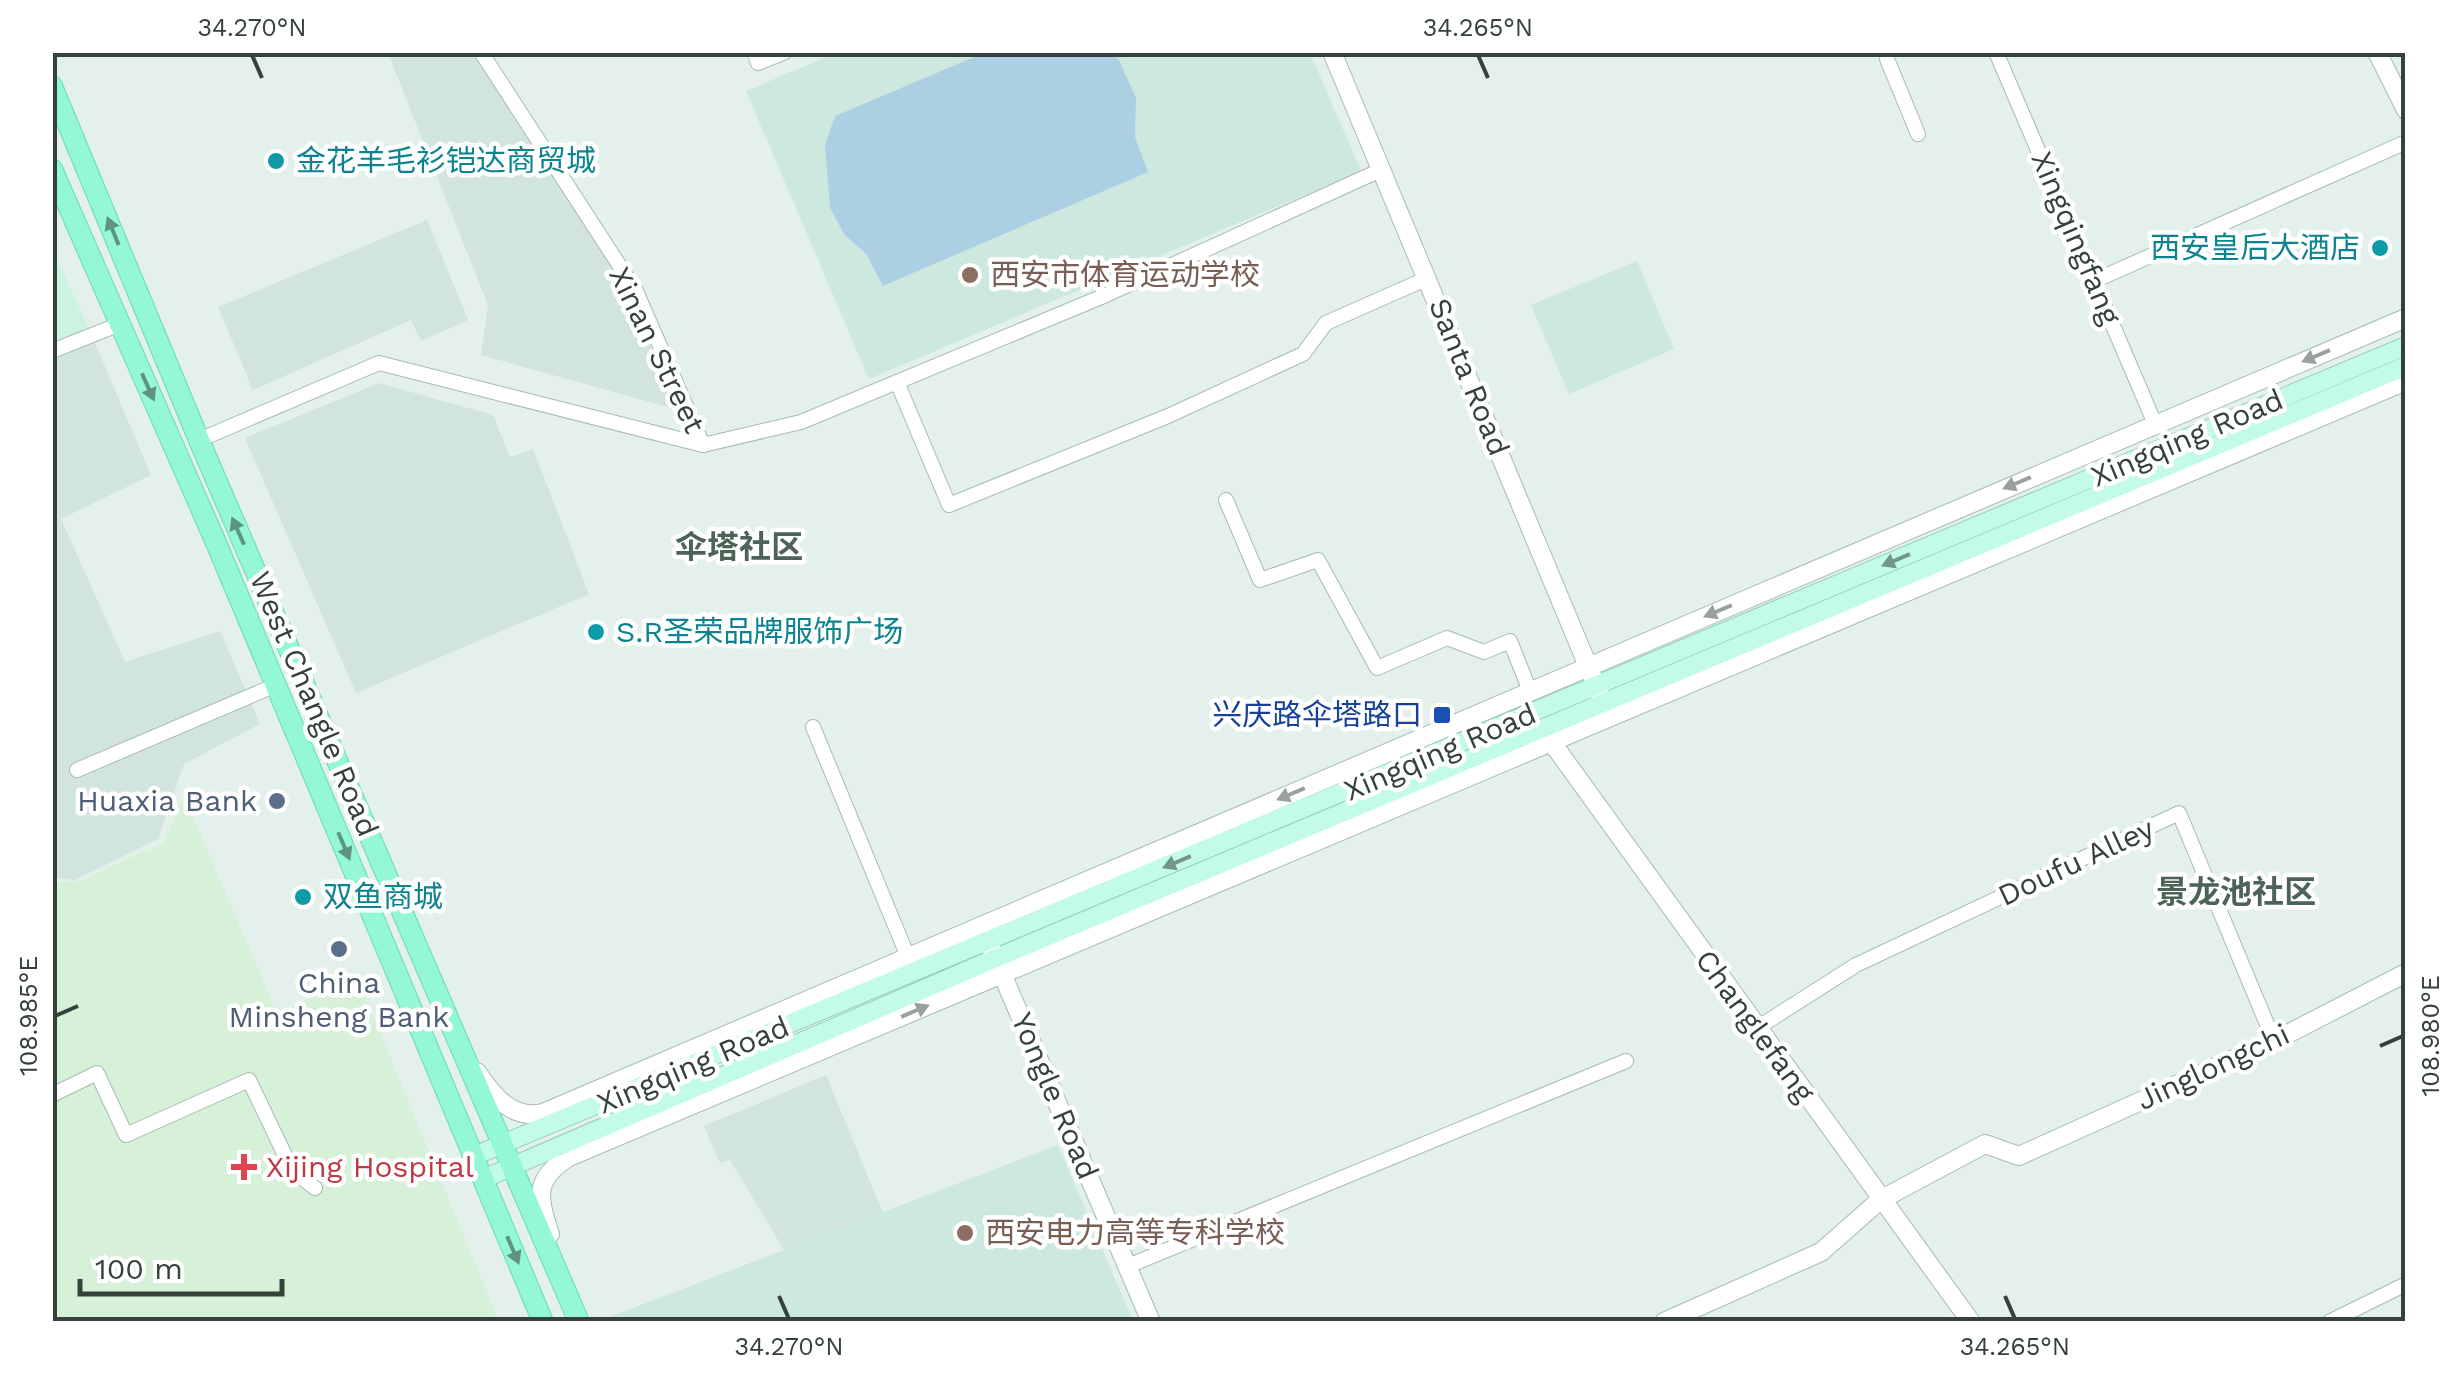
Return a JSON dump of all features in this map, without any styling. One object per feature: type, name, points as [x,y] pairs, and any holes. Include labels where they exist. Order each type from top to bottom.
[{"type":"main road","name":"West Changle Road","points":[[52,86],[199,440],[579,1322]]},
{"type":"main road","name":"West Changle Road","points":[[52,169],[276,685],[543,1322]]},
{"type":"main road","name":"Xingqing Road","points":[[483,1179],[993,950],[1600,694],[2406,346]]},
{"type":"main road","name":"Xingqing Road","points":[[474,1156],[1547,735],[1600,694],[2406,366]]},
{"type":"main road","points":[[584,1136],[621,1135]]},
{"type":"street","name":"Xinan Street","points":[[481,52],[636,291],[703,445]]},
{"type":"street","points":[[754,52],[758,64],[785,52]]},
{"type":"street","name":"Santa Road","points":[[1332,52],[1600,694]]},
{"type":"street","name":"Xingqingfang","points":[[1996,52],[2156,424]]},
{"type":"street","points":[[2377,52],[2406,110]]},
{"type":"street","points":[[1891,55],[1918,134]]},
{"type":"street","points":[[2094,281],[2406,142]]},
{"type":"street","points":[[199,440],[379,363],[703,445],[801,422],[1106,294],[1382,168]]},
{"type":"street","points":[[897,382],[949,505],[1168,416],[1303,354],[1326,323],[1428,278]]},
{"type":"street","points":[[563,1283],[540,1190],[554,1166],[569,1158],[1530,692],[2406,318]]},
{"type":"street","points":[[52,351],[120,324]]},
{"type":"street","points":[[1547,735],[2406,380]]},
{"type":"street","points":[[1226,500],[1260,580],[1318,560],[1377,668],[1447,638],[1484,652],[1510,642],[1530,692]]},
{"type":"street","points":[[77,770],[276,685]]},
{"type":"street","points":[[813,727],[908,957]]},
{"type":"street","name":"Changlefang","points":[[1547,735],[1971,1322]]},
{"type":"street","name":"Doufu Alley","points":[[1756,1028],[1856,964],[2179,813],[2274,1041]]},
{"type":"street","points":[[465,1053],[483,1081],[510,1109],[531,1116],[542,1114],[908,957],[993,950]]},
{"type":"street","name":"Yongle Road","points":[[993,950],[1151,1322]]},
{"type":"street","name":"Jinglongchi","points":[[1880,1200],[1985,1144],[2019,1156],[2274,1041],[2406,973]]},
{"type":"street","points":[[1128,1266],[1626,1062]]},
{"type":"street","points":[[52,1094],[97,1073],[126,1135],[250,1080],[292,1170],[316,1188]]},
{"type":"street","points":[[1664,1322],[1821,1252],[1880,1200]]},
{"type":"street","points":[[2329,1322],[2406,1284]]},
{"type":"shaded area","points":[[986,52],[1111,53],[1119,60],[1136,98],[1135,137],[1148,172],[883,286],[866,254],[844,234],[830,208],[825,145],[835,116]]},
{"type":"shaded area","points":[[388,53],[472,53],[630,293],[675,409],[481,355],[488,305]]},
{"type":"shaded area","name":"西安市体育运动学校","points":[[836,53],[1310,53],[1361,171],[869,379],[746,91]]},
{"type":"shaded area","points":[[427,220],[468,320],[421,341],[411,320],[253,390],[218,307]]},
{"type":"shaded area","points":[[52,247],[95,343],[53,359],[52,359]]},
{"type":"shaded area","points":[[1637,261],[1674,349],[1569,394],[1531,305]]},
{"type":"shaded area","points":[[95,343],[151,475],[61,519],[125,662],[220,631],[260,724],[184,764],[158,839],[75,880],[53,877],[53,359]]},
{"type":"shaded area","points":[[379,383],[493,415],[510,457],[533,449],[589,594],[356,693],[245,438]]},
{"type":"shaded area","name":"Xijing Hospital","points":[[184,796],[277,1013],[358,979],[499,1321],[53,1321],[52,882],[80,881],[163,843]]},
{"type":"shaded area","points":[[826,1075],[883,1213],[785,1252],[730,1160],[720,1163],[704,1126]]},
{"type":"shaded area","name":"西安电力高等专科学校","points":[[1058,1145],[1133,1321],[608,1322],[607,1318]]},
{"type":"place","name":"金花羊毛衫铠达商贸城","points":[[276,161]]},
{"type":"place","name":"西安皇后大酒店","points":[[2380,248]]},
{"type":"place","name":"西安市体育运动学校","points":[[970,275]]},
{"type":"place","name":"S.R圣荣品牌服饰广场","points":[[596,632]]},
{"type":"place","name":"兴庆路伞塔路口","points":[[1442,715]]},
{"type":"place","name":"Huaxia Bank","points":[[277,801]]},
{"type":"place","name":"双鱼商城","points":[[303,897]]},
{"type":"place","name":"China Minsheng Bank","points":[[339,949]]},
{"type":"place","name":"Xijing Hospital","points":[[244,1167]]},
{"type":"place","name":"西安电力高等专科学校","points":[[965,1233]]},
{"type":"district","name":"伞塔社区","points":[[739,547]]},
{"type":"district","name":"景龙池社区","points":[[2236,892]]}]
